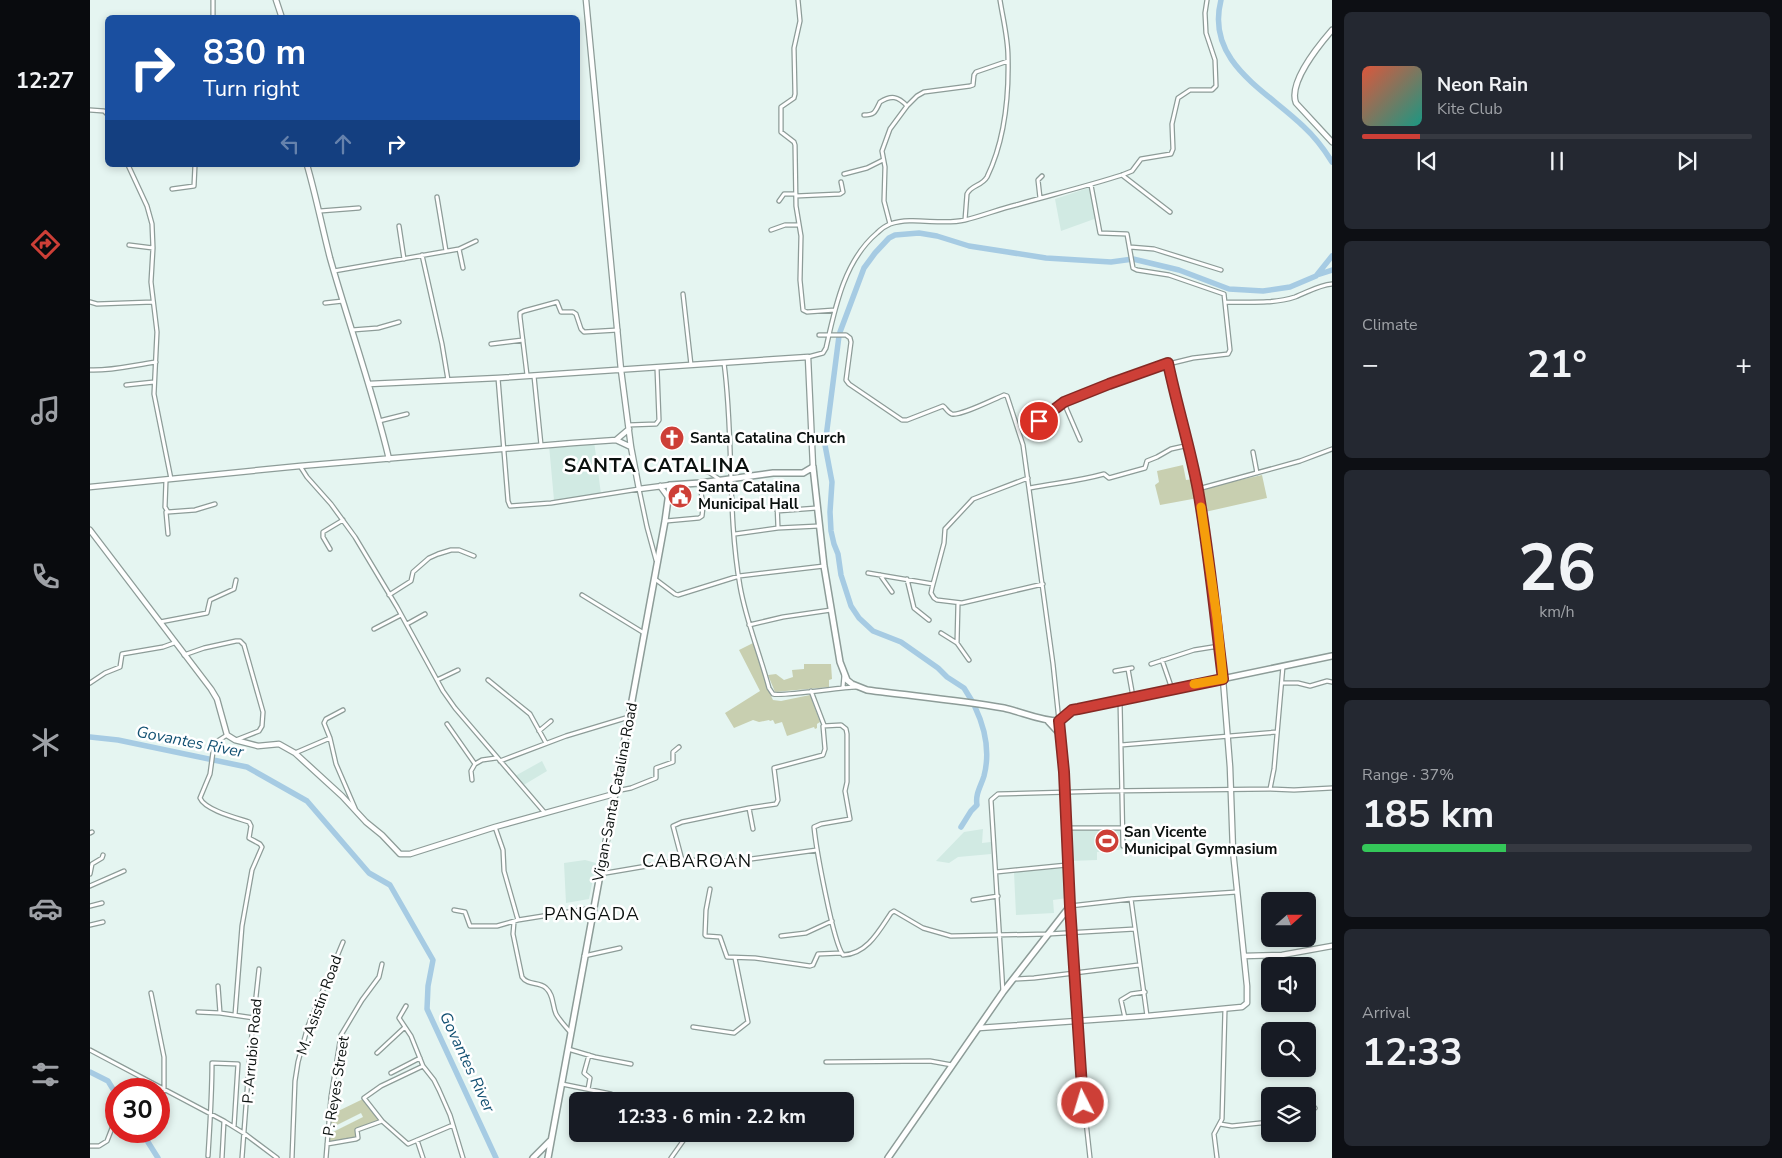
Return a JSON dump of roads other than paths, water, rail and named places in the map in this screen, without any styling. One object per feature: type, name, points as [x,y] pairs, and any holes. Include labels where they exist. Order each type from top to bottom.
[{"type":"main road","points":[[670,485],[803,472],[813,467],[824,566],[840,662],[847,680],[867,690],[1005,709],[1048,721],[1059,721],[1074,710],[1332,656]]},
{"type":"main road","points":[[803,472],[814,479]]},
{"type":"main road","name":"Vigan-Santa Catalina Road","points":[[547,1158],[665,521],[670,485]]},
{"type":"main road","points":[[1048,721],[1061,735]]},
{"type":"main road","points":[[888,1158],[1003,992],[1070,906],[1059,721]]},
{"type":"main road","points":[[533,1158],[551,1140]]},
{"type":"main road","points":[[538,1153],[547,1158]]},
{"type":"street","points":[[213,15],[214,0]]},
{"type":"street","points":[[276,0],[281,15]]},
{"type":"street","points":[[586,0],[631,447],[647,527],[657,563]]},
{"type":"street","points":[[798,0],[800,21],[794,48],[795,94],[794,98],[782,105],[781,110],[782,132],[795,145],[796,195],[801,236],[800,280],[803,310],[807,312],[835,310]]},
{"type":"street","points":[[965,220],[968,191],[983,183],[986,179],[1003,132],[1009,85],[1008,61],[1000,0]]},
{"type":"street","points":[[369,384],[657,368],[808,357],[823,353],[844,282],[863,248],[878,232],[890,224],[916,221],[949,223],[965,220],[1122,176],[1132,171],[1141,160],[1171,154],[1173,149],[1172,124],[1178,98],[1190,90],[1212,90],[1216,86],[1215,60],[1206,33],[1205,12],[1207,0]]},
{"type":"street","points":[[1332,30],[1307,64],[1299,79],[1294,97],[1296,103],[1332,142]]},
{"type":"street","points":[[890,224],[884,201],[885,167],[882,152],[890,129],[917,96],[924,92],[973,85],[976,72],[1008,61]]},
{"type":"street","points":[[864,115],[873,114],[876,112],[880,102],[892,97],[899,99],[907,106]]},
{"type":"street","points":[[90,110],[105,113]]},
{"type":"street","points":[[844,174],[868,168],[883,160]]},
{"type":"street","points":[[129,167],[150,215],[152,224],[151,282],[156,325],[154,382],[158,418],[169,479],[166,511],[168,534]]},
{"type":"street","points":[[172,189],[194,186],[195,167]]},
{"type":"street","points":[[308,167],[334,271],[369,384],[389,459]]},
{"type":"street","points":[[1040,198],[1038,180],[1042,176]]},
{"type":"street","points":[[1122,176],[1170,212]]},
{"type":"street","points":[[779,201],[784,194],[840,194],[843,192],[841,182]]},
{"type":"street","points":[[1039,421],[1064,402],[1109,384],[1168,363],[1230,353],[1225,302],[1222,293],[1169,274],[1133,268],[1126,233],[1100,233],[1091,185]]},
{"type":"street","points":[[438,196],[446,251]]},
{"type":"street","points":[[320,211],[359,208]]},
{"type":"street","points":[[771,230],[799,225]]},
{"type":"street","points":[[398,226],[404,259]]},
{"type":"street","points":[[334,271],[459,249],[476,241]]},
{"type":"street","points":[[130,245],[153,248]]},
{"type":"street","points":[[1130,247],[1154,249],[1221,270]]},
{"type":"street","points":[[459,249],[463,268]]},
{"type":"street","points":[[422,255],[448,380]]},
{"type":"street","points":[[1225,302],[1260,302],[1294,297],[1332,284]]},
{"type":"street","points":[[683,294],[691,365]]},
{"type":"street","points":[[325,303],[343,301]]},
{"type":"street","points":[[90,302],[97,304],[153,302]]},
{"type":"street","points":[[527,375],[521,312],[557,302],[561,312],[575,312],[581,329],[584,332],[618,330]]},
{"type":"street","points":[[351,330],[378,328],[399,322]]},
{"type":"street","points":[[819,335],[846,334],[850,338],[847,382],[898,418],[907,420],[943,406],[950,413],[955,414],[1005,394],[1022,439],[1043,584],[1059,721]]},
{"type":"street","points":[[492,344],[523,340]]},
{"type":"street","points":[[808,357],[813,467]]},
{"type":"street","points":[[90,370],[109,370],[156,362]]},
{"type":"street","points":[[724,363],[729,409],[730,478],[739,576],[749,625],[769,688],[773,694],[781,696],[856,686]]},
{"type":"street","points":[[979,1028],[1147,1016],[1242,1006],[1247,1003],[1217,618],[1198,489],[1168,363]]},
{"type":"street","points":[[616,440],[629,427],[656,424],[660,420],[657,368]]},
{"type":"street","points":[[534,376],[541,445]]},
{"type":"street","points":[[498,378],[503,449],[510,506],[551,503],[670,485]]},
{"type":"street","points":[[126,385],[154,382]]},
{"type":"street","points":[[1064,402],[1080,440]]},
{"type":"street","points":[[379,421],[407,414]]},
{"type":"street","points":[[90,487],[541,445],[616,440],[631,447]]},
{"type":"street","points":[[1030,488],[1069,481],[1077,482],[1104,474],[1110,478],[1145,468],[1147,460],[1171,449],[1189,445]]},
{"type":"street","points":[[1198,489],[1300,461],[1332,449]]},
{"type":"street","points":[[1253,452],[1257,473]]},
{"type":"street","points":[[300,466],[343,520],[402,615],[437,680],[461,716],[545,813]]},
{"type":"street","points":[[691,466],[710,473],[720,480]]},
{"type":"street","points":[[1028,478],[978,497],[965,506],[944,530],[944,543],[931,593],[934,598],[958,603],[1043,584]]},
{"type":"street","points":[[665,521],[699,518],[702,516],[703,507],[700,483]]},
{"type":"street","points":[[660,486],[668,497]]},
{"type":"street","points":[[166,511],[171,513],[195,510],[215,504]]},
{"type":"street","points":[[777,504],[778,528]]},
{"type":"street","points":[[777,511],[817,508]]},
{"type":"street","points":[[330,549],[322,532],[343,520]]},
{"type":"street","points":[[735,534],[778,528],[820,526]]},
{"type":"street","points":[[90,530],[214,695],[227,735],[236,740],[258,746],[280,744],[295,753],[342,796],[398,853],[403,855],[631,788],[656,778],[656,768],[674,762],[673,752],[679,747]]},
{"type":"street","points":[[389,595],[411,581],[413,572],[433,556],[451,550],[459,550],[474,556]]},
{"type":"street","points":[[654,578],[675,594],[678,594],[739,576],[824,566]]},
{"type":"street","points":[[868,573],[933,584]]},
{"type":"street","points":[[880,574],[892,592]]},
{"type":"street","points":[[907,579],[914,608],[929,620]]},
{"type":"street","points":[[159,622],[207,613],[210,600],[234,589],[236,580]]},
{"type":"street","points":[[582,595],[644,633]]},
{"type":"street","points":[[957,643],[958,603]]},
{"type":"street","points":[[749,625],[788,616],[831,610]]},
{"type":"street","points":[[407,624],[424,614]]},
{"type":"street","points":[[374,629],[402,615]]},
{"type":"street","points":[[941,633],[957,643],[969,660]]},
{"type":"street","points":[[183,655],[236,641],[240,641],[244,645],[263,712],[262,726],[259,731],[236,740]]},
{"type":"street","points":[[90,683],[105,673],[120,668],[122,654],[163,647],[174,643]]},
{"type":"street","points":[[1150,664],[1194,650],[1219,646]]},
{"type":"street","points":[[1162,660],[1172,689]]},
{"type":"street","points":[[1270,789],[1274,769],[1283,666]]},
{"type":"street","points":[[1114,671],[1130,669],[1132,697]]},
{"type":"street","points":[[437,680],[458,670]]},
{"type":"street","points":[[843,687],[844,674]]},
{"type":"street","points":[[488,680],[528,712],[546,743]]},
{"type":"street","points":[[1282,683],[1315,686],[1327,681],[1332,682]]},
{"type":"street","points":[[682,860],[673,826],[682,822],[778,803],[774,768],[824,753],[822,728],[824,725],[811,691]]},
{"type":"street","points":[[1120,700],[1123,846]]},
{"type":"street","points":[[343,710],[325,720],[324,725],[330,738],[336,764],[356,811]]},
{"type":"street","points":[[500,761],[586,729],[629,717]]},
{"type":"street","points":[[539,731],[551,721]]},
{"type":"street","points":[[447,724],[475,764]]},
{"type":"street","points":[[824,725],[842,725],[846,729],[847,782],[845,791],[850,819],[815,826],[817,850],[832,921],[842,953]]},
{"type":"street","points":[[1121,745],[1276,732]]},
{"type":"street","points":[[227,735],[216,742],[213,752],[212,769],[200,796],[201,801],[209,807],[249,822],[251,826],[249,838],[262,847],[252,870],[242,926],[235,1015]]},
{"type":"street","points":[[295,753],[330,738]]},
{"type":"street","points":[[472,780],[471,770],[475,764],[482,760],[497,758]]},
{"type":"street","points":[[1003,992],[991,800],[993,797],[998,794],[1064,792],[1332,788]]},
{"type":"street","points":[[749,808],[753,829]]},
{"type":"street","points":[[495,828],[503,850],[504,871],[516,921],[513,938],[522,977],[526,982],[540,984],[548,990],[556,1014],[571,1033]]},
{"type":"street","points":[[1066,828],[1122,828]]},
{"type":"street","points":[[599,874],[682,860],[736,860],[817,850]]},
{"type":"street","points":[[90,874],[92,864],[102,858],[103,854]]},
{"type":"street","points":[[996,872],[1068,866]]},
{"type":"street","points":[[90,886],[124,871]]},
{"type":"street","points":[[710,889],[706,910],[705,935],[720,937],[726,956],[810,966],[813,965],[818,954],[842,953],[844,955],[866,947],[891,913],[894,912],[923,928],[942,934],[963,937],[1134,929]]},
{"type":"street","points":[[1090,1158],[1084,1116],[1070,906],[1131,899],[1237,892]]},
{"type":"street","points":[[973,900],[998,896]]},
{"type":"street","points":[[1131,899],[1147,1016]]},
{"type":"street","points":[[90,906],[102,903]]},
{"type":"street","points":[[454,910],[465,912],[470,926],[497,926],[593,908]]},
{"type":"street","points":[[781,936],[806,933],[832,921]]},
{"type":"street","points":[[90,925],[103,922]]},
{"type":"street","name":"M. Asistin Road","points":[[292,1158],[295,1081],[298,1062],[308,1026],[343,942]]},
{"type":"street","points":[[1244,956],[1282,955],[1332,946]]},
{"type":"street","points":[[584,956],[620,948]]},
{"type":"street","points":[[693,1027],[734,1033],[748,1022],[735,958]]},
{"type":"street","name":"P. Reyes Street","points":[[326,1158],[331,1097],[341,1035],[362,1000],[379,977],[382,964]]},
{"type":"street","points":[[1014,978],[1034,978],[1139,965]]},
{"type":"street","name":"P. Arrubio Road","points":[[242,1158],[250,1052],[259,969]]},
{"type":"street","points":[[218,986],[220,1013]]},
{"type":"street","points":[[1125,1018],[1121,1000],[1131,994],[1145,992]]},
{"type":"street","points":[[151,993],[164,1057],[164,1078]]},
{"type":"street","points":[[406,1006],[399,1017],[423,1066],[437,1085],[453,1125],[463,1158]]},
{"type":"street","points":[[1217,1158],[1214,1134],[1222,1118],[1225,1008]]},
{"type":"street","points":[[198,1012],[254,1018]]},
{"type":"street","points":[[377,1053],[405,1027]]},
{"type":"street","points":[[568,1049],[631,1064]]},
{"type":"street","points":[[90,1050],[141,1078]]},
{"type":"street","points":[[588,1089],[590,1077],[585,1075],[584,1072],[589,1055]]},
{"type":"street","points":[[391,1073],[420,1058]]},
{"type":"street","points":[[826,1062],[930,1061],[953,1065]]},
{"type":"street","points":[[208,1156],[212,1106],[212,1063],[238,1064],[234,1127]]},
{"type":"street","points":[[423,1066],[396,1078],[364,1097],[364,1100],[406,1144],[453,1125]]},
{"type":"street","points":[[562,1084],[602,1092]]},
{"type":"street","points":[[170,1094],[234,1127],[277,1158]]},
{"type":"street","points":[[327,1144],[356,1139],[358,1137],[357,1131],[382,1121]]},
{"type":"street","points":[[222,1158],[224,1122]]},
{"type":"street","points":[[1220,1124],[1232,1126],[1261,1123]]},
{"type":"street","points":[[417,1140],[422,1158]]},
{"type":"street","points":[[671,1158],[682,1142]]},
{"type":"street","points":[[90,1146],[99,1146],[106,1143]]},
{"type":"waterway","points":[[1221,0],[1218,22],[1222,41],[1230,58],[1242,73],[1307,130],[1332,162]]},
{"type":"waterway","points":[[840,332],[864,268],[889,238],[895,235],[919,233],[937,236],[969,246],[1046,258],[1111,262],[1133,259],[1179,270],[1229,289],[1263,291],[1290,287],[1316,276],[1332,256]]},
{"type":"waterway","points":[[1317,275],[1332,270]]},
{"type":"waterway","points":[[839,336],[825,445],[832,482],[831,531],[838,554],[841,575],[851,606],[859,618],[873,631],[901,642],[938,668],[947,677],[964,688],[972,701]]},
{"type":"waterway","points":[[961,827],[977,805],[978,794],[986,767],[986,741],[975,707]]},
{"type":"waterway","name":"Govantes River","points":[[90,737],[118,740],[247,767],[307,801],[369,873],[390,885],[433,960],[428,986],[427,1009],[496,1158]]},
{"type":"waterway","points":[[90,1072],[105,1080]]},
{"type":"waterway","points":[[149,1143],[158,1158]]},
{"type":"place","name":"Santa Catalina Church","points":[[672,438]]},
{"type":"place","name":"Santa Catalina Municipal Hall","points":[[680,496]]},
{"type":"place","name":"San Vicente Municipal Gymnasium","points":[[1107,841]]},
{"type":"district","name":"SANTA CATALINA","points":[[657,465]]},
{"type":"district","name":"CABAROAN","points":[[697,861]]},
{"type":"district","name":"PANGADA","points":[[592,914]]}]
